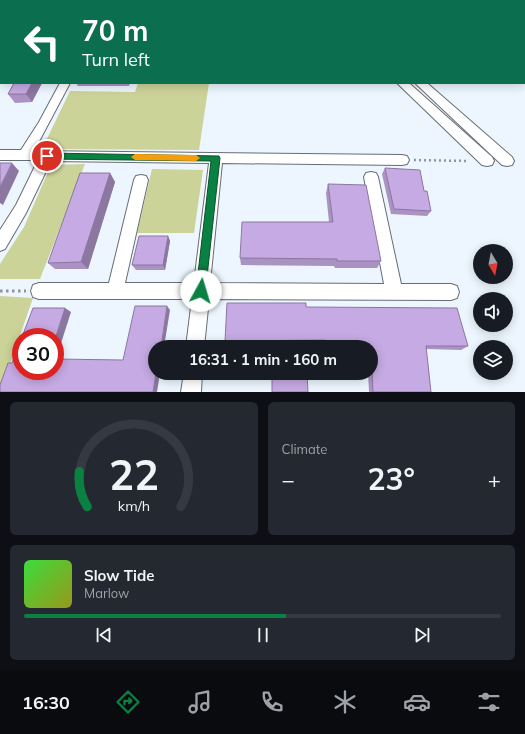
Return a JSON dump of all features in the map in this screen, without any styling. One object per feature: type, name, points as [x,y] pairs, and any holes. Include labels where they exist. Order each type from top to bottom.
[{"type":"street","points":[[24,156],[64,84]]},
{"type":"street","points":[[403,84],[487,161]]},
{"type":"street","points":[[421,84],[507,161]]},
{"type":"street","points":[[0,156],[402,160]]},
{"type":"street","points":[[0,244],[21,209],[47,156]]},
{"type":"street","points":[[196,340],[216,158]]},
{"type":"street","points":[[371,178],[394,292]]},
{"type":"street","points":[[115,291],[141,180]]},
{"type":"street","points":[[39,291],[451,292]]},
{"type":"street","points":[[191,392],[192,380]]},
{"type":"path","points":[[402,160],[487,161]]},
{"type":"path","points":[[0,290],[39,291]]},
{"type":"green space","points":[[138,84],[209,84],[199,150],[42,149],[70,91],[135,92]]},
{"type":"green space","points":[[85,164],[40,279],[0,279],[0,264],[24,227],[51,165]]},
{"type":"green space","points":[[152,169],[203,170],[194,233],[137,233]]},
{"type":"green space","points":[[0,296],[33,298],[23,328],[12,328],[12,358],[2,387],[0,386]]},
{"type":"building","points":[[13,84],[31,84],[26,94],[8,94]]},
{"type":"building","points":[[0,163],[12,163],[0,187]]},
{"type":"building","points":[[385,168],[420,170],[424,191],[427,191],[431,211],[394,209]]},
{"type":"building","points":[[80,173],[110,173],[81,262],[48,263]]},
{"type":"building","points":[[328,184],[366,185],[381,261],[240,258],[242,222],[333,222]]},
{"type":"building","points":[[139,236],[168,236],[163,265],[132,265]]},
{"type":"building","points":[[227,303],[306,303],[306,307],[457,308],[468,346],[426,346],[431,392],[373,392],[372,380],[378,380],[378,340],[225,340]]},
{"type":"building","points":[[135,306],[167,306],[162,340],[148,340],[148,380],[155,380],[153,392],[0,392],[0,385],[8,363],[12,363],[12,380],[64,380],[64,359],[123,360]]},
{"type":"building","points":[[33,308],[65,308],[59,328],[25,328]]},
{"type":"building","points":[[272,380],[307,380],[308,392],[272,392]]},
{"type":"slow traffic","points":[[135,157],[196,158]]},
{"type":"route","points":[[47,156],[216,158],[201,291]]}]
